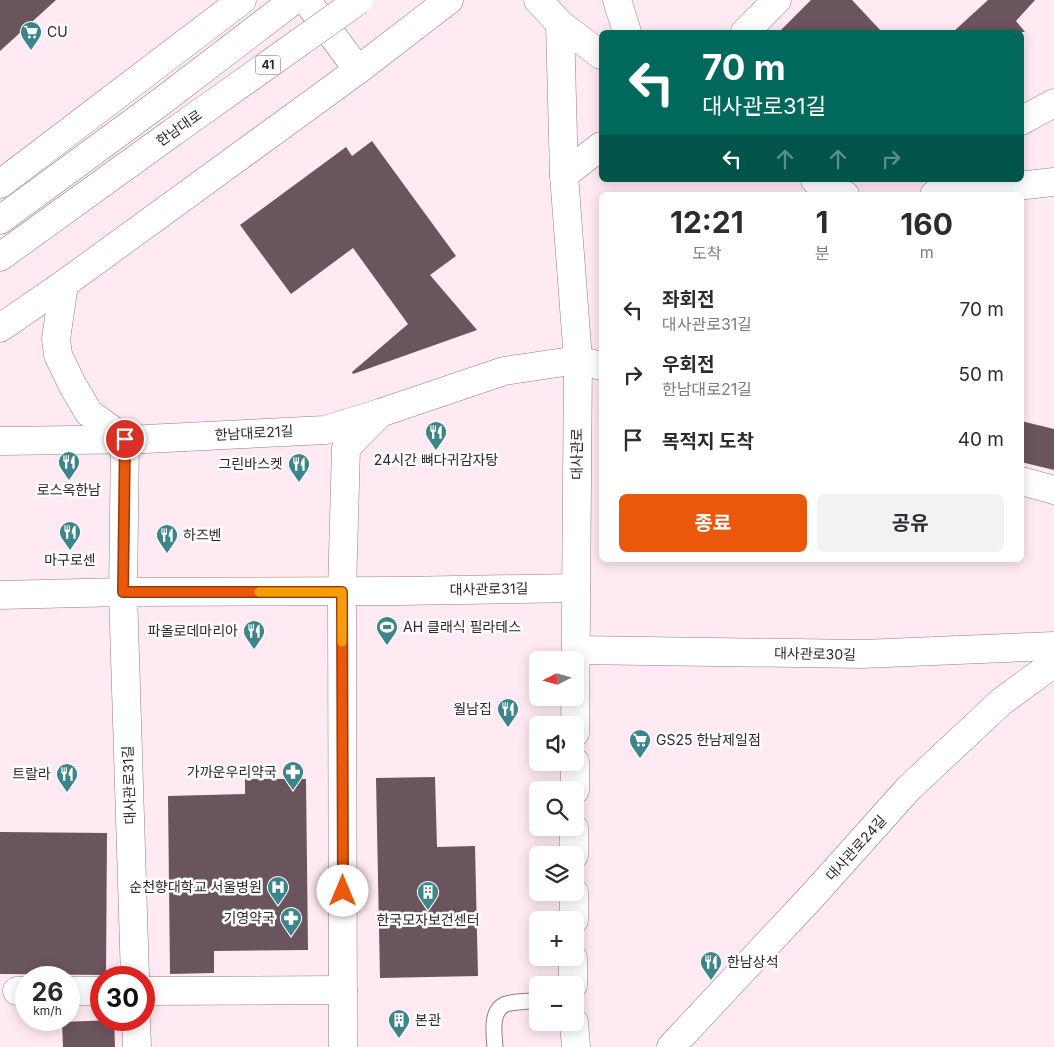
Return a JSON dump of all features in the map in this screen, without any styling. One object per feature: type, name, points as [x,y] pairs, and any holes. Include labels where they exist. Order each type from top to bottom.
[{"type":"street","name":"41","points":[[0,220],[158,104],[294,0]]},
{"type":"street","points":[[306,0],[358,70]]},
{"type":"street","name":"한남대로","points":[[0,257],[359,0]]},
{"type":"street","points":[[0,328],[64,284],[358,70],[449,0]]},
{"type":"street","points":[[538,0],[560,24],[599,53]]},
{"type":"street","points":[[617,0],[627,30]]},
{"type":"street","points":[[747,30],[777,0]]},
{"type":"street","points":[[0,184],[236,2]]},
{"type":"street","name":"대사관로","points":[[560,24],[564,175],[590,363],[576,588],[575,716]]},
{"type":"street","points":[[1024,119],[1054,103]]},
{"type":"street","points":[[564,175],[599,148]]},
{"type":"street","points":[[818,182],[827,189],[836,192]]},
{"type":"street","points":[[962,192],[1054,182]]},
{"type":"street","points":[[64,284],[56,339],[58,355],[73,386],[90,413],[125,439],[123,592]]},
{"type":"street","name":"한남대로21길","points":[[0,441],[125,439],[325,430],[504,371],[590,363]]},
{"type":"street","name":"한남대로21길","points":[[342,592],[346,448],[380,413]]},
{"type":"street","points":[[1024,482],[1054,490]]},
{"type":"street","name":"대사관로31길","points":[[0,595],[123,592],[400,592],[576,588]]},
{"type":"street","name":"대사관로31길","points":[[123,592],[135,966]]},
{"type":"street","points":[[342,592],[343,1047]]},
{"type":"street","name":"대사관로30길","points":[[576,650],[862,654],[1054,646]]},
{"type":"street","name":"대사관로24길","points":[[672,1047],[815,893],[909,788],[1001,702],[1054,663]]},
{"type":"street","points":[[155,991],[343,990]]},
{"type":"street","points":[[136,1031],[137,1047]]},
{"type":"street","points":[[575,1031],[576,1047]]},
{"type":"lane","points":[[495,1047],[494,1017],[500,1008],[506,1004],[529,1001]]},
{"type":"building","points":[[0,0],[56,0],[0,51]]},
{"type":"building","points":[[811,0],[852,0],[880,30],[781,30]]},
{"type":"building","points":[[988,0],[1035,0],[1016,21],[1023,30],[955,30]]},
{"type":"building","points":[[372,141],[456,256],[430,275],[477,330],[353,374],[352,372],[408,324],[353,248],[291,294],[240,225],[346,147],[352,156]]},
{"type":"building","points":[[1024,422],[1054,429],[1054,470],[1024,463]]},
{"type":"building","name":"한국모자보건센터","points":[[435,777],[437,847],[475,846],[478,976],[380,978],[376,778]]},
{"type":"building","points":[[245,779],[306,779],[308,950],[214,951],[214,973],[170,974],[168,796],[245,794]]},
{"type":"building","points":[[0,832],[107,833],[106,966],[90,966],[90,975],[80,975],[80,966],[15,966],[15,974],[0,974]]},
{"type":"building","points":[[80,1021],[90,1021],[90,1031],[114,1031],[115,1047],[63,1047],[62,1031],[80,1031]]},
{"type":"slow traffic","points":[[259,592],[342,592],[342,642]]},
{"type":"place","name":"CU","points":[[31,51]]},
{"type":"place","name":"24시간 뼈다귀감자탕","points":[[436,451]]},
{"type":"place","name":"로스옥한남","points":[[69,481]]},
{"type":"place","name":"그린바스켓","points":[[299,483]]},
{"type":"place","name":"마구로센","points":[[70,551]]},
{"type":"place","name":"하즈벤","points":[[167,554]]},
{"type":"place","name":"AH 클래식 필라테스","points":[[387,646]]},
{"type":"place","name":"파올로데마리아","points":[[254,650]]},
{"type":"place","name":"월남집","points":[[508,728]]},
{"type":"place","name":"GS25 한남제일점","points":[[640,759]]},
{"type":"place","name":"가까운우리약국","points":[[293,791]]},
{"type":"place","name":"트랄라","points":[[67,793]]},
{"type":"place","name":"순천향대학교 서울병원","points":[[278,906]]},
{"type":"place","name":"한국모자보건센터","points":[[428,911]]},
{"type":"place","name":"기영약국","points":[[291,937]]},
{"type":"place","name":"한남상석","points":[[711,981]]},
{"type":"place","name":"본관","points":[[399,1039]]},
{"type":"route","points":[[125,439],[123,592],[342,592],[343,891]]}]
